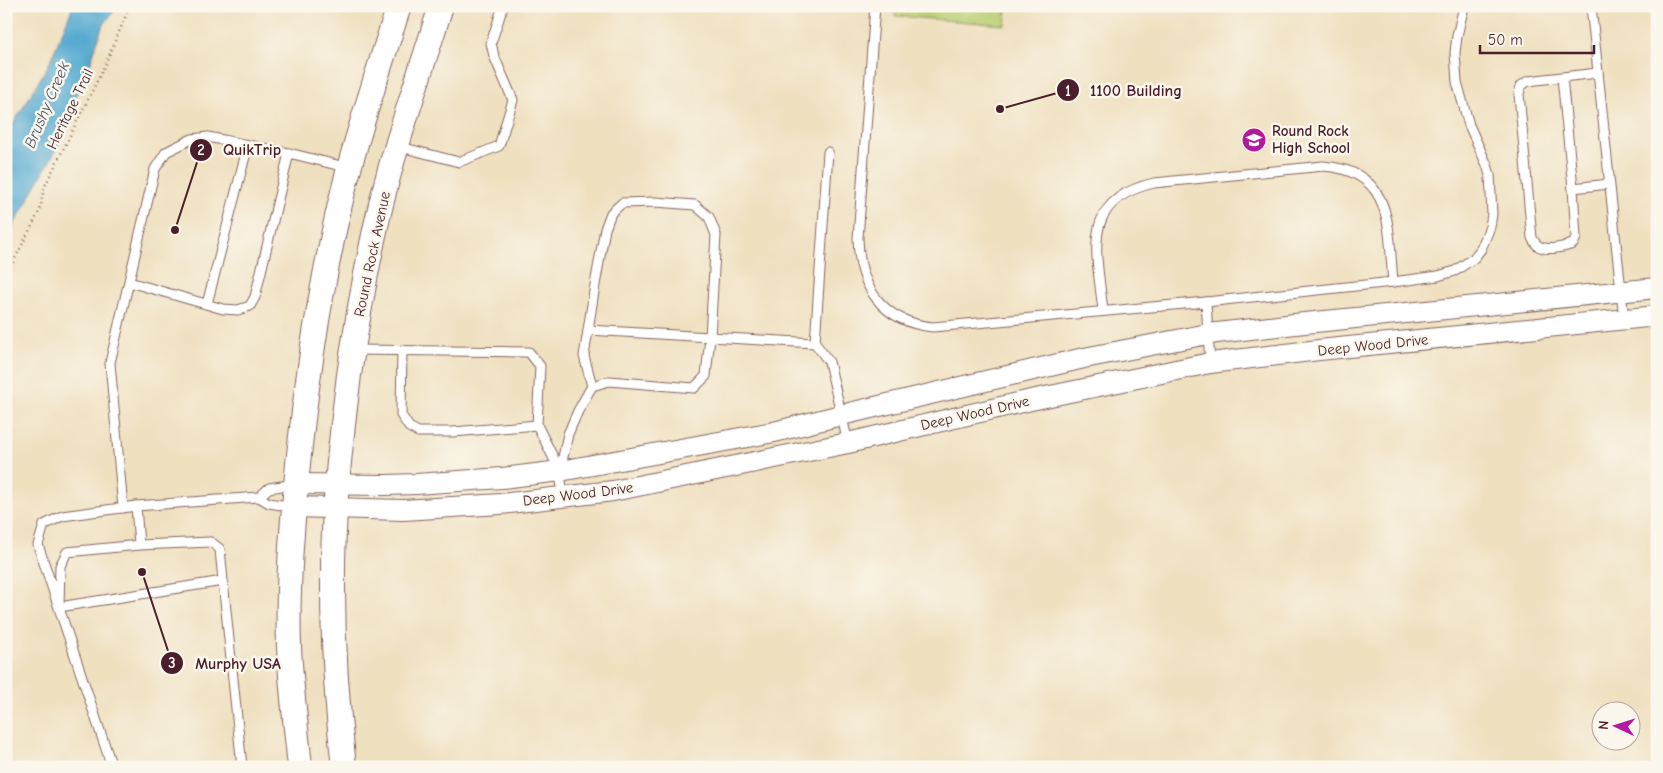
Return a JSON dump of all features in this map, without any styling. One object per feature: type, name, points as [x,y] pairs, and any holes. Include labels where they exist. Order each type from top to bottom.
[{"type":"main road","points":[[300,767],[289,646],[289,586],[305,390],[332,240],[349,168],[399,6]]},
{"type":"main road","name":"Round Rock Avenue","points":[[344,767],[336,677],[333,551],[342,428],[353,350],[375,228],[397,146],[441,6]]},
{"type":"street","name":"Deep Wood Drive","points":[[295,496],[337,485],[416,484],[502,478],[560,471],[765,434],[1084,358],[1208,334],[1657,288]]},
{"type":"street","name":"Deep Wood Drive","points":[[295,496],[336,509],[403,510],[501,504],[613,492],[848,443],[1030,400],[1210,363],[1319,350],[1657,316]]},
{"type":"lane","points":[[397,146],[459,162],[499,146],[513,100],[494,56],[491,43],[503,6]]},
{"type":"lane","points":[[875,6],[858,256],[867,286],[874,297],[902,319],[922,326],[933,327],[1206,302],[1393,282],[1438,276],[1455,271],[1474,258],[1486,239],[1492,214],[1490,176],[1464,109],[1456,82],[1455,53],[1464,6]]},
{"type":"lane","points":[[1591,6],[1624,320]]},
{"type":"lane","points":[[1562,77],[1576,238],[1573,244],[1567,246],[1545,248],[1537,246],[1532,238],[1519,94],[1521,86],[1528,80],[1598,73]]},
{"type":"lane","points":[[123,508],[110,363],[154,169],[166,152],[192,139],[208,137],[289,153],[349,168]]},
{"type":"lane","points":[[208,304],[248,145]]},
{"type":"lane","points":[[828,152],[815,343],[829,362],[848,443]]},
{"type":"lane","points":[[128,282],[223,309],[238,310],[250,306],[255,297],[289,153]]},
{"type":"lane","points":[[1103,311],[1096,249],[1100,220],[1108,206],[1123,194],[1139,186],[1164,182],[1323,166],[1354,173],[1371,185],[1377,193],[1385,210],[1393,282]]},
{"type":"lane","points":[[1573,188],[1610,184]]},
{"type":"lane","points":[[563,497],[560,471],[568,434],[592,386],[584,356],[605,229],[611,213],[622,203],[655,202],[695,205],[710,216],[716,235],[706,376],[694,388],[609,381],[592,386]]},
{"type":"lane","points":[[1206,302],[1210,363]]},
{"type":"lane","points":[[588,330],[815,343]]},
{"type":"lane","points":[[353,350],[529,352],[540,366],[538,425],[560,471]]},
{"type":"lane","points":[[402,350],[401,415],[409,427],[418,432],[453,432],[538,425]]},
{"type":"lane","points":[[112,767],[38,545],[44,525],[62,516],[136,506],[259,496],[269,488],[295,496]]},
{"type":"lane","points":[[259,496],[269,503],[295,496]]},
{"type":"lane","points":[[136,506],[139,545]]},
{"type":"lane","points":[[59,607],[60,566],[67,552],[139,545],[212,542],[220,549],[242,767]]},
{"type":"lane","points":[[59,607],[223,581]]},
{"type":"path","name":"Heritage Trail","points":[[6,276],[40,210],[44,188],[105,65],[130,6]]},
{"type":"green space","points":[[896,6],[1007,6],[1005,25],[895,16]]},
{"type":"water","name":"Brushy Creek","points":[[73,6],[116,6],[102,27],[90,64],[73,101],[71,123],[6,239],[6,152],[14,123],[49,64]]},
{"type":"place","name":"1100 Building","points":[[1000,109]]},
{"type":"place","name":"Round Rock High School","points":[[1254,140]]},
{"type":"place","name":"QuikTrip","points":[[175,230]]},
{"type":"place","name":"Murphy USA","points":[[142,572]]}]
